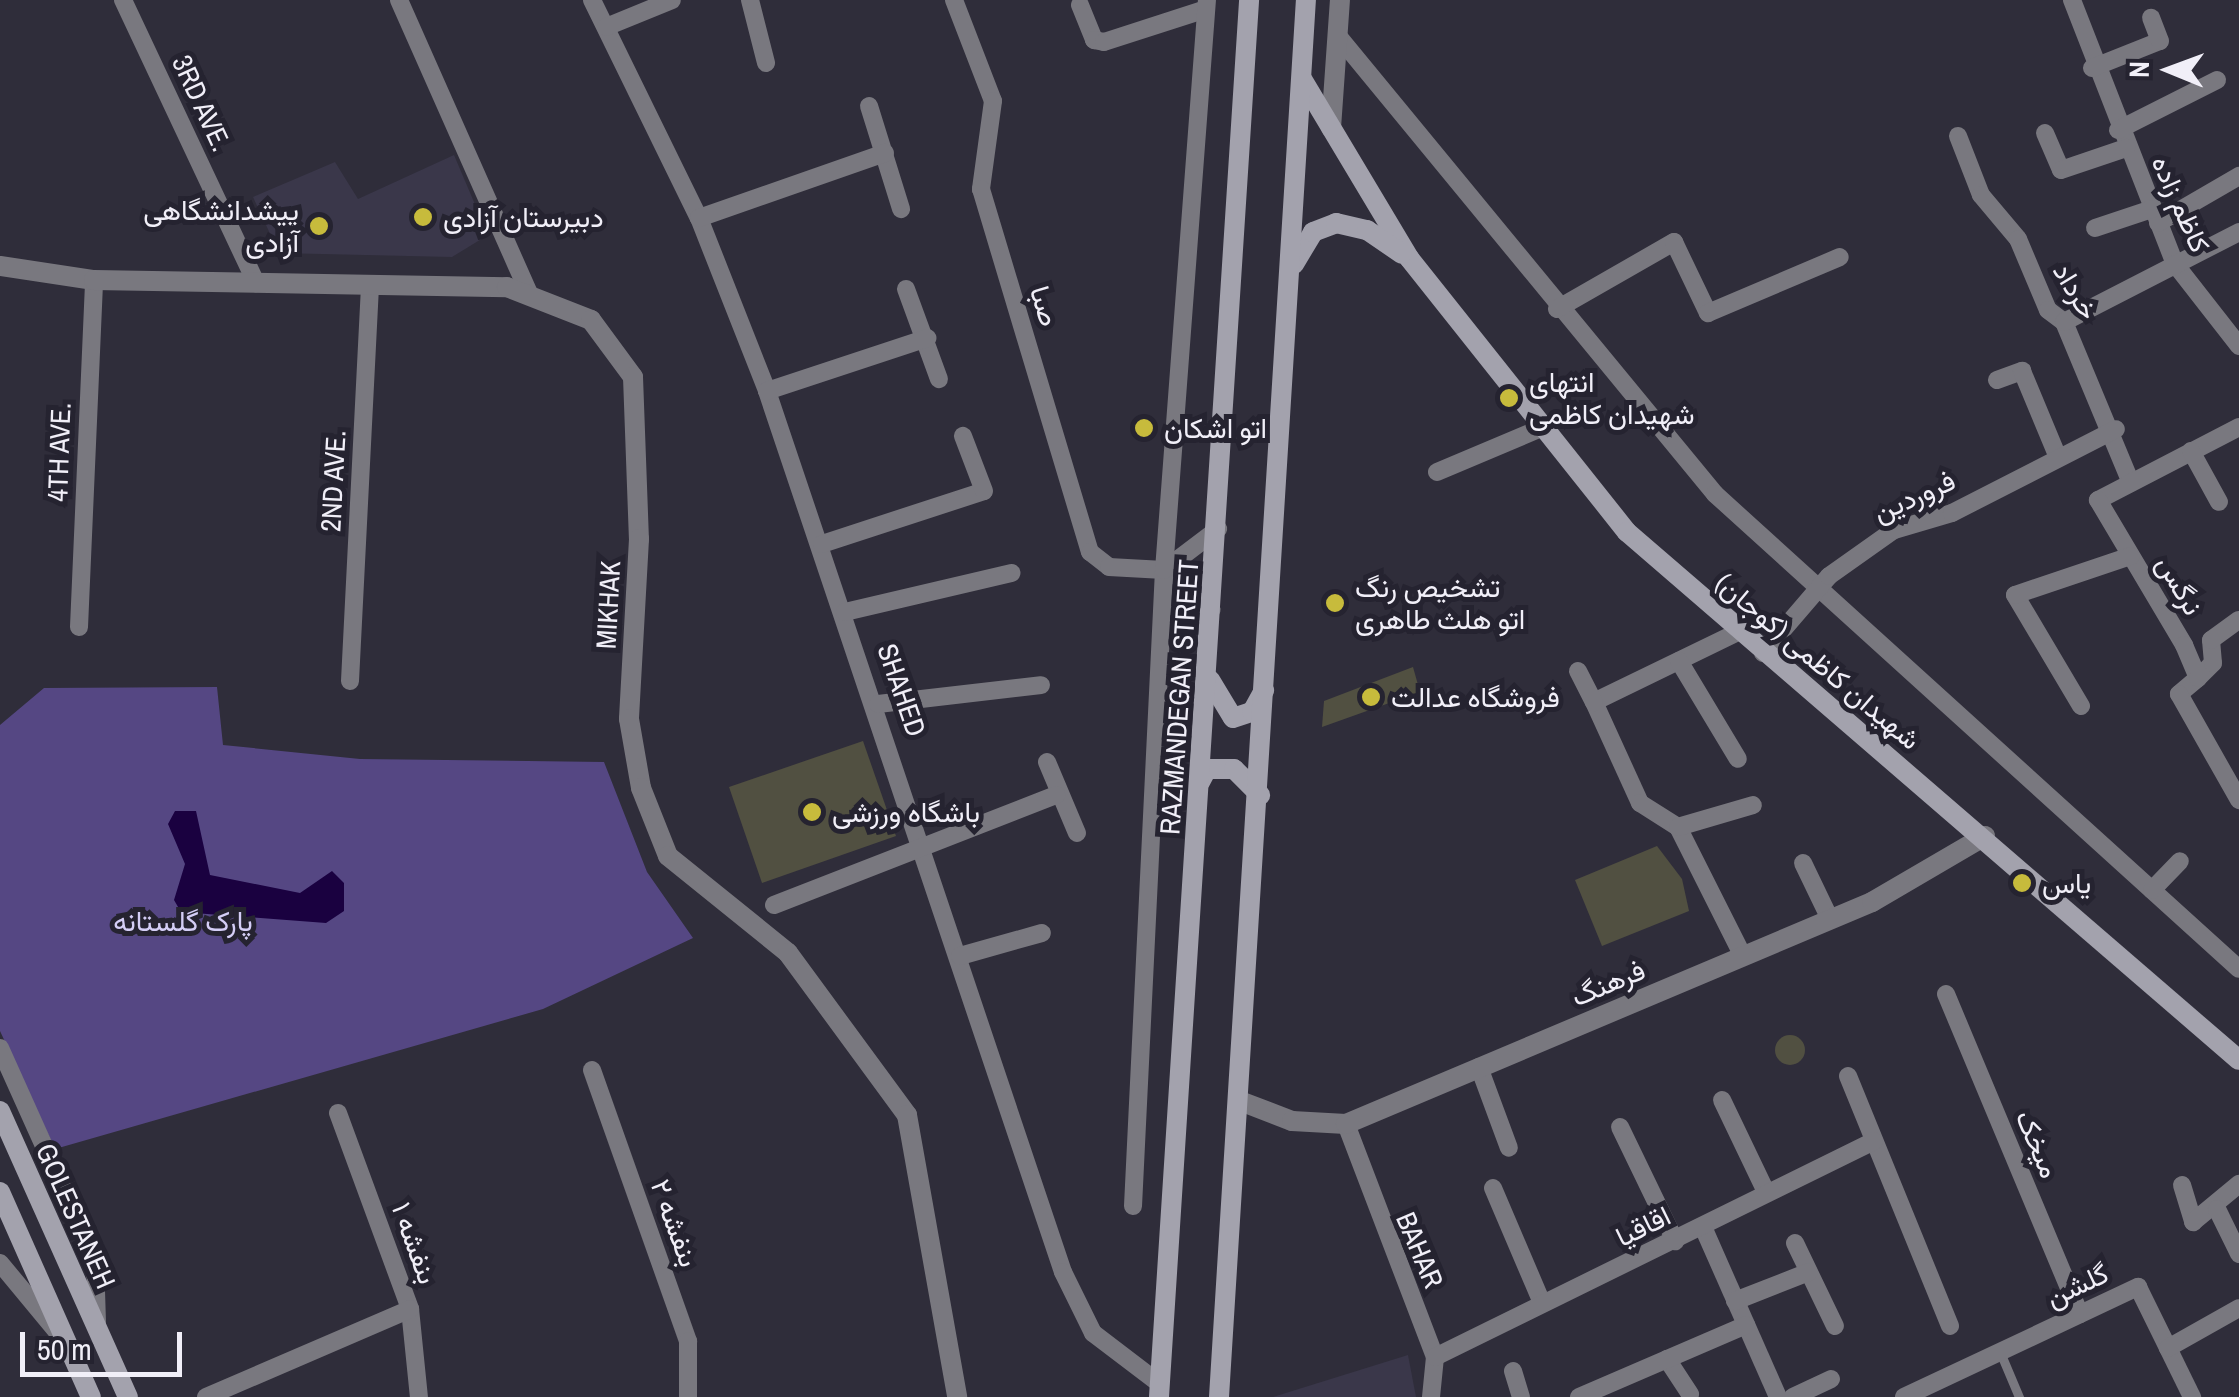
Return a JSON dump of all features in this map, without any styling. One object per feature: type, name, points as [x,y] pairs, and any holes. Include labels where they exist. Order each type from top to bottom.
[{"type":"main road","name":"RAZMANDEGAN STREET","points":[[1159,1391],[1218,529],[1249,0]]},
{"type":"main road","points":[[1219,1397],[1267,684],[1306,0]]},
{"type":"main road","points":[[1300,78],[1409,258]]},
{"type":"main road","points":[[1292,265],[1313,232],[1336,223],[1367,230],[1409,258]]},
{"type":"main road","name":"شهیدان کاظمی (کوجان)","points":[[1409,258],[1627,532],[1738,632],[2236,1049]]},
{"type":"main road","points":[[1208,674],[1233,718],[1252,712],[1267,684]]},
{"type":"main road","points":[[1200,782],[1207,769],[1234,769],[1260,795]]},
{"type":"main road","name":"GOLESTANEH","points":[[0,1111],[128,1397]]},
{"type":"main road","points":[[0,1192],[91,1397]]},
{"type":"street","name":"3RD AVE.","points":[[123,0],[256,283]]},
{"type":"street","points":[[399,0],[528,294]]},
{"type":"street","name":"SHAHED","points":[[592,0],[699,218],[767,391],[878,704],[1063,1272],[1092,1333],[1159,1391]]},
{"type":"street","points":[[606,27],[672,0]]},
{"type":"street","points":[[750,0],[766,63]]},
{"type":"street","name":"صبا","points":[[954,0],[992,102],[980,189],[1090,552],[1109,567],[1164,570]]},
{"type":"street","points":[[1331,128],[1340,0]]},
{"type":"street","name":"کاظم زاده","points":[[2072,0],[2093,70],[2175,264],[2239,346]]},
{"type":"street","points":[[1080,5],[1094,40],[1104,42],[1206,4],[1164,570],[1133,1206]]},
{"type":"street","points":[[2093,70],[2160,42],[2151,18]]},
{"type":"street","points":[[1338,36],[1556,310],[1716,494],[1815,590],[2239,969]]},
{"type":"street","points":[[2118,130],[2217,80]]},
{"type":"street","points":[[869,106],[901,209]]},
{"type":"street","points":[[2045,133],[2061,170],[2126,148]]},
{"type":"street","name":"خرداد","points":[[1958,136],[1981,195],[2018,238],[2048,310],[2064,322],[2116,428],[2131,482]]},
{"type":"street","points":[[699,218],[886,152]]},
{"type":"street","points":[[2095,228],[2155,216],[2239,176]]},
{"type":"street","points":[[2064,322],[2239,232]]},
{"type":"street","points":[[1556,310],[1674,242],[1708,313],[1840,257]]},
{"type":"street","name":"MIKHAK","points":[[0,266],[94,280],[370,285],[528,294],[590,320],[634,377],[639,539],[628,719],[648,805],[668,856],[788,953],[907,1115],[957,1397]]},
{"type":"street","name":"4TH AVE.","points":[[79,627],[94,280]]},
{"type":"street","name":"2ND AVE.","points":[[350,681],[370,285]]},
{"type":"street","points":[[906,289],[940,379]]},
{"type":"street","points":[[767,391],[927,338]]},
{"type":"street","points":[[1997,380],[2022,371],[2057,454]]},
{"type":"street","points":[[2131,482],[2239,427]]},
{"type":"street","points":[[1437,472],[1541,428]]},
{"type":"street","name":"فروردین","points":[[1763,653],[1815,590],[1894,530],[1952,512],[2057,454],[2116,428]]},
{"type":"street","points":[[822,544],[984,491],[963,436]]},
{"type":"street","points":[[2191,452],[2219,502]]},
{"type":"street","name":"نرگس","points":[[2131,482],[2098,500],[2198,678]]},
{"type":"street","points":[[1164,570],[1218,529]]},
{"type":"street","points":[[2081,706],[2015,595],[2131,556]]},
{"type":"street","points":[[1164,570],[1212,610]]},
{"type":"street","points":[[846,612],[1011,574]]},
{"type":"street","points":[[2239,620],[2211,640],[2214,660],[2180,694],[2239,800]]},
{"type":"street","points":[[1594,702],[1738,632]]},
{"type":"street","points":[[1679,661],[1738,759]]},
{"type":"street","points":[[1578,671],[1640,803],[1678,827],[1742,956]]},
{"type":"street","points":[[878,704],[1041,684]]},
{"type":"street","points":[[1047,762],[1056,795],[1077,833]]},
{"type":"street","points":[[774,905],[1056,795]]},
{"type":"street","points":[[1678,827],[1753,805]]},
{"type":"street","name":"فرهنگ","points":[[1240,1101],[1292,1121],[1346,1124],[1830,920],[1986,836]]},
{"type":"street","points":[[2152,890],[2180,861]]},
{"type":"street","points":[[1803,863],[1830,920]]},
{"type":"street","points":[[960,956],[1042,933]]},
{"type":"street","name":"میخک","points":[[1946,994],[2080,1314]]},
{"type":"street","points":[[0,1048],[95,1259],[98,1332]]},
{"type":"street","points":[[1480,1067],[1508,1148]]},
{"type":"street","name":"بنفشه ۲","points":[[592,1070],[688,1342],[688,1397]]},
{"type":"street","points":[[1848,1076],[1950,1326]]},
{"type":"street","points":[[1722,1100],[1766,1192]]},
{"type":"street","name":"بنفشه ۱","points":[[338,1113],[410,1309],[418,1397]]},
{"type":"street","name":"BAHAR","points":[[1346,1124],[1434,1357],[1431,1397]]},
{"type":"street","points":[[1620,1127],[1675,1240]]},
{"type":"street","name":"اقاقیا","points":[[1434,1357],[1874,1141]]},
{"type":"street","points":[[2182,1185],[2194,1222],[2216,1209],[2239,1184]]},
{"type":"street","points":[[1493,1188],[1542,1303]]},
{"type":"street","points":[[2216,1209],[2239,1254]]},
{"type":"street","points":[[1703,1227],[1778,1397]]},
{"type":"street","points":[[1795,1243],[1835,1326]]},
{"type":"street","points":[[0,1263],[10,1287],[68,1344]]},
{"type":"street","points":[[1735,1300],[1809,1272]]},
{"type":"street","name":"گلشن","points":[[1904,1397],[2138,1287],[2168,1348]]},
{"type":"street","points":[[2192,1397],[2168,1348],[2239,1308]]},
{"type":"street","points":[[206,1397],[410,1309]]},
{"type":"street","points":[[1579,1397],[1746,1324]]},
{"type":"street","points":[[1667,1359],[1690,1394]]},
{"type":"street","points":[[1513,1372],[1521,1397]]},
{"type":"street","points":[[1793,1397],[1831,1379]]},
{"type":"lane","points":[[2000,1352],[2018,1397]]},
{"type":"shaded area","points":[[454,155],[488,235],[452,257],[279,253],[253,197],[335,162],[358,199]]},
{"type":"shaded area","points":[[175,811],[196,811],[210,875],[300,893],[332,871],[344,883],[344,911],[326,923],[181,912],[174,900],[185,864],[168,824]]},
{"type":"shaded area","points":[[1408,1355],[1416,1397],[1273,1397]]},
{"type":"green space","name":"پارک گلستانه","points":[[217,687],[223,745],[360,759],[604,762],[647,872],[693,938],[543,1009],[55,1149],[0,1031],[0,725],[44,688]]},
{"type":"building","name":"فروشگاه عدالت","points":[[1413,667],[1420,692],[1322,727],[1324,701]]},
{"type":"building","name":"باشگاه ورزشی","points":[[863,741],[896,836],[762,883],[729,787]]},
{"type":"building","points":[[1657,846],[1682,879],[1689,911],[1602,946],[1575,880]]},
{"type":"building","points":[[1790,1035],[1801,1039],[1805,1050],[1801,1061],[1790,1065],[1779,1061],[1775,1050],[1779,1039]]},
{"type":"place","name":"دبیرستان آزادی","points":[[423,217]]},
{"type":"place","name":"پیشدانشگاهی آزادی","points":[[319,226]]},
{"type":"place","name":"انتهای شهیدان کاظمی","points":[[1509,398]]},
{"type":"place","name":"اتو اشکان","points":[[1144,428]]},
{"type":"place","name":"تشخیص رنگ اتو هلث طاهری","points":[[1335,603]]},
{"type":"place","name":"فروشگاه عدالت","points":[[1371,697]]},
{"type":"place","name":"باشگاه ورزشی","points":[[812,812]]},
{"type":"place","name":"یاس","points":[[2022,883]]}]
